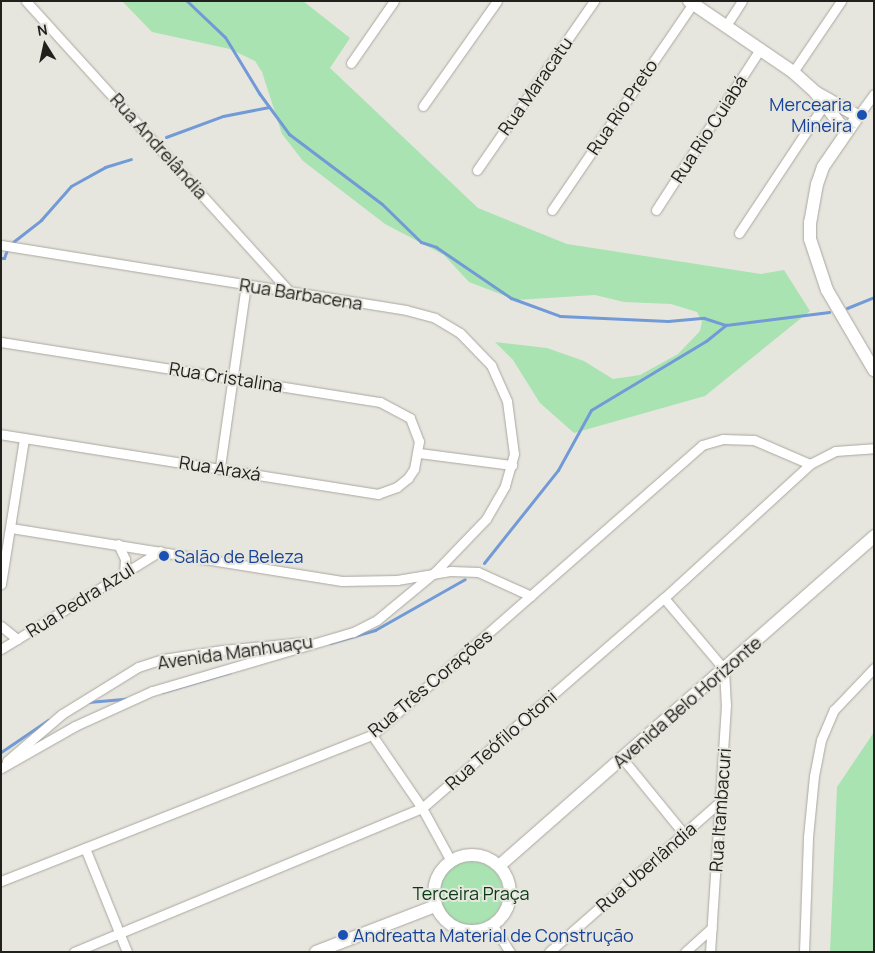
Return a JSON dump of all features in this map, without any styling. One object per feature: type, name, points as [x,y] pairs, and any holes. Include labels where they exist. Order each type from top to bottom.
[{"type":"street","name":"Rua Andrelândia","points":[[26,1],[290,292]]},
{"type":"street","points":[[351,63],[394,1]]},
{"type":"street","points":[[423,106],[496,1]]},
{"type":"street","name":"Rua Maracatu","points":[[477,170],[594,1]]},
{"type":"street","points":[[726,24],[742,1]]},
{"type":"street","points":[[793,72],[841,1]]},
{"type":"street","points":[[691,2],[761,48],[793,72],[826,101],[858,116]]},
{"type":"street","name":"Rua Rio Preto","points":[[552,210],[691,2]]},
{"type":"street","name":"Rua Rio Cuiabá","points":[[656,210],[761,48]]},
{"type":"street","points":[[874,94],[846,132],[817,184],[810,222],[810,239],[827,290],[874,370]]},
{"type":"street","points":[[826,101],[846,132]]},
{"type":"street","points":[[739,233],[826,101]]},
{"type":"street","name":"Rua Barbacena","points":[[1,245],[421,313],[445,323],[460,333],[491,365],[501,386],[511,420],[514,454],[512,465]]},
{"type":"street","points":[[220,467],[246,285]]},
{"type":"street","name":"Rua Cristalina","points":[[1,342],[232,378],[392,406],[410,418],[416,427],[419,453]]},
{"type":"street","name":"Rua Araxá","points":[[1,434],[220,467],[378,494],[397,487],[408,478],[419,453]]},
{"type":"street","points":[[1,584],[24,438]]},
{"type":"street","name":"Rua Três Corações","points":[[1,882],[372,735],[702,445],[723,439],[754,440],[810,464]]},
{"type":"street","name":"Rua Teófilo Otoni","points":[[74,952],[422,808],[664,598],[810,464],[835,451],[874,448]]},
{"type":"street","points":[[419,453],[512,465]]},
{"type":"street","name":"Avenida Manhuaçu","points":[[1,768],[75,726],[152,691],[353,632],[377,620],[435,572],[486,518],[498,500],[512,465]]},
{"type":"street","points":[[11,528],[342,581],[397,580],[435,572],[478,572],[531,596]]},
{"type":"street","name":"Avenida Belo Horizonte","points":[[499,866],[874,536]]},
{"type":"street","points":[[118,544],[125,559],[124,573]]},
{"type":"street","name":"Rua Pedra Azul","points":[[1,649],[160,551]]},
{"type":"street","points":[[664,598],[724,669]]},
{"type":"street","points":[[1,626],[18,639]]},
{"type":"street","name":"Avenida Manhuaçu","points":[[1,768],[62,714],[138,667],[163,659],[222,650],[323,640]]},
{"type":"street","points":[[804,952],[808,837],[814,776],[821,740],[834,710],[874,668]]},
{"type":"street","name":"Rua Itambacuri","points":[[710,952],[726,705],[724,669]]},
{"type":"street","points":[[372,735],[422,808],[451,861]]},
{"type":"street","points":[[622,758],[684,834]]},
{"type":"street","name":"Rua Uberlândia","points":[[549,952],[720,802]]},
{"type":"street","points":[[85,848],[127,952]]},
{"type":"street","points":[[476,856],[499,866],[507,879],[510,894],[505,913],[493,926],[478,931],[457,929],[440,916],[435,906],[435,881],[451,861],[476,856]]},
{"type":"street","points":[[316,952],[435,906]]},
{"type":"street","points":[[493,926],[510,952]]},
{"type":"street","points":[[685,952],[712,928]]},
{"type":"green space","points":[[122,1],[303,1],[350,38],[330,68],[478,208],[567,244],[761,274],[784,270],[810,311],[705,396],[574,433],[540,403],[513,360],[495,342],[547,348],[584,361],[613,379],[640,375],[678,354],[700,331],[702,322],[697,312],[671,304],[624,302],[595,295],[516,300],[469,282],[444,255],[385,224],[303,161],[282,134],[262,72],[255,61],[230,49],[152,32]]},
{"type":"green space","points":[[874,732],[874,952],[830,952],[837,787]]},
{"type":"green space","name":"Terceira Praça","points":[[471,861],[489,867],[497,875],[503,893],[497,911],[489,919],[471,925],[453,919],[445,911],[439,893],[445,875],[453,867]]},
{"type":"waterway","points":[[187,1],[225,37],[259,93],[289,134],[382,204],[421,242],[436,247],[511,298],[560,316],[668,321],[704,318],[726,325],[829,312]]},
{"type":"waterway","points":[[166,137],[223,116],[269,107]]},
{"type":"waterway","points":[[13,242],[41,220],[71,186],[105,167],[131,159]]},
{"type":"waterway","points":[[1,258],[4,258],[8,247]]},
{"type":"waterway","points":[[847,308],[874,297]]},
{"type":"waterway","points":[[484,563],[558,470],[591,410],[706,341],[726,325]]},
{"type":"waterway","points":[[330,643],[375,630],[465,579]]},
{"type":"waterway","points":[[162,692],[230,672]]},
{"type":"waterway","points":[[88,702],[126,699]]},
{"type":"waterway","points":[[1,752],[48,720]]},
{"type":"place","name":"Mercearia Mineira","points":[[862,115]]},
{"type":"place","name":"Salão de Beleza","points":[[164,556]]},
{"type":"place","name":"Andreatta Material de Construção","points":[[343,935]]}]
